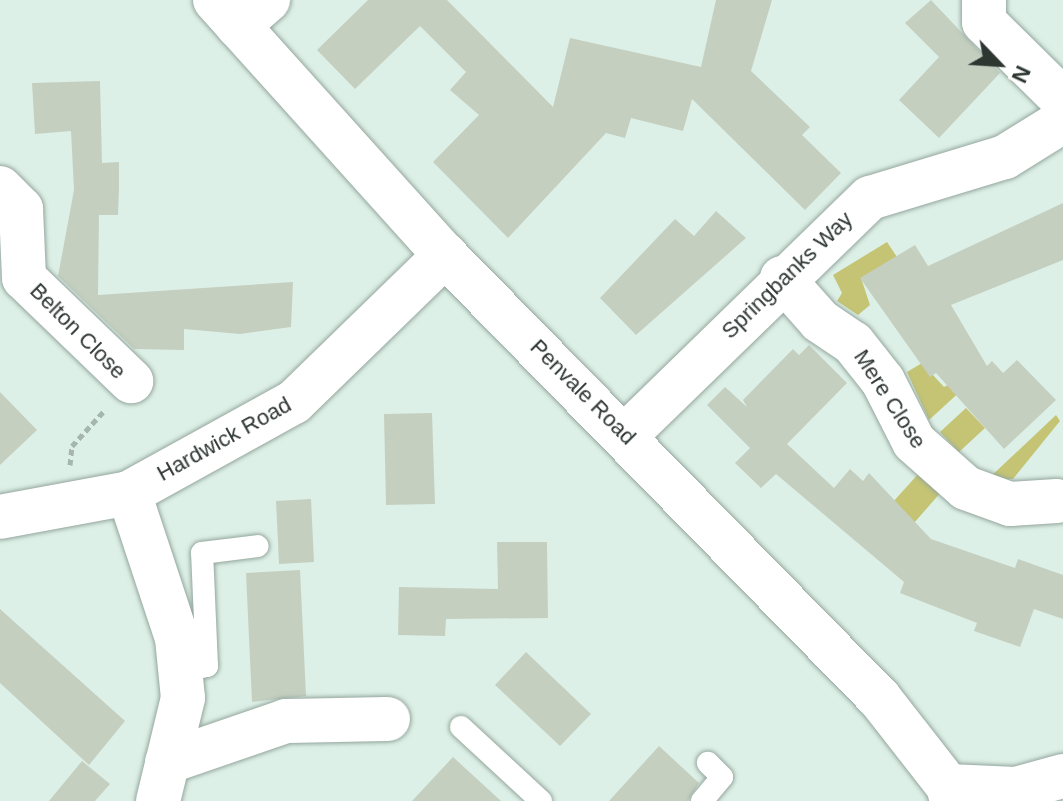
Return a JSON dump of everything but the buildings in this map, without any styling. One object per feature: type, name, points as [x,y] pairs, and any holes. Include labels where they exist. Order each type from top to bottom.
[{"type":"street","points":[[984,0],[984,22],[1063,100]]},
{"type":"street","name":"Penvale Road","points":[[240,9],[445,255],[626,435],[880,699],[950,793]]},
{"type":"street","name":"Springbanks Way","points":[[626,435],[746,332],[782,278],[870,198],[1005,157],[1063,121]]},
{"type":"street","name":"Belton Close","points":[[0,188],[21,209],[24,278],[131,381]]},
{"type":"street","name":"Hardwick Road","points":[[0,517],[66,510],[129,493],[294,402],[445,255]]},
{"type":"street","name":"Mere Close","points":[[782,278],[820,321],[864,336],[914,442],[1010,504],[1057,501]]},
{"type":"street","points":[[129,493],[177,638],[183,698],[163,781]]},
{"type":"street","points":[[163,781],[286,721],[388,719]]},
{"type":"street","points":[[950,793],[1016,789],[1063,776]]},
{"type":"lane","points":[[180,672],[207,666],[202,553],[258,546]]},
{"type":"lane","points":[[461,727],[541,801]]},
{"type":"lane","points":[[702,801],[722,777],[708,763]]},
{"type":"path","name":"Belton Close","points":[[66,510],[72,446],[131,381]]},
{"type":"shaded area","points":[[887,242],[897,257],[861,278],[870,305],[858,315],[837,301],[842,293],[833,275]]},
{"type":"shaded area","points":[[922,363],[944,387],[957,380],[964,388],[929,420],[907,372]]},
{"type":"shaded area","points":[[966,408],[985,428],[959,452],[940,432]]},
{"type":"shaded area","points":[[1056,415],[1060,421],[1013,479],[987,480]]},
{"type":"shaded area","points":[[920,472],[942,491],[914,523],[892,503]]}]
